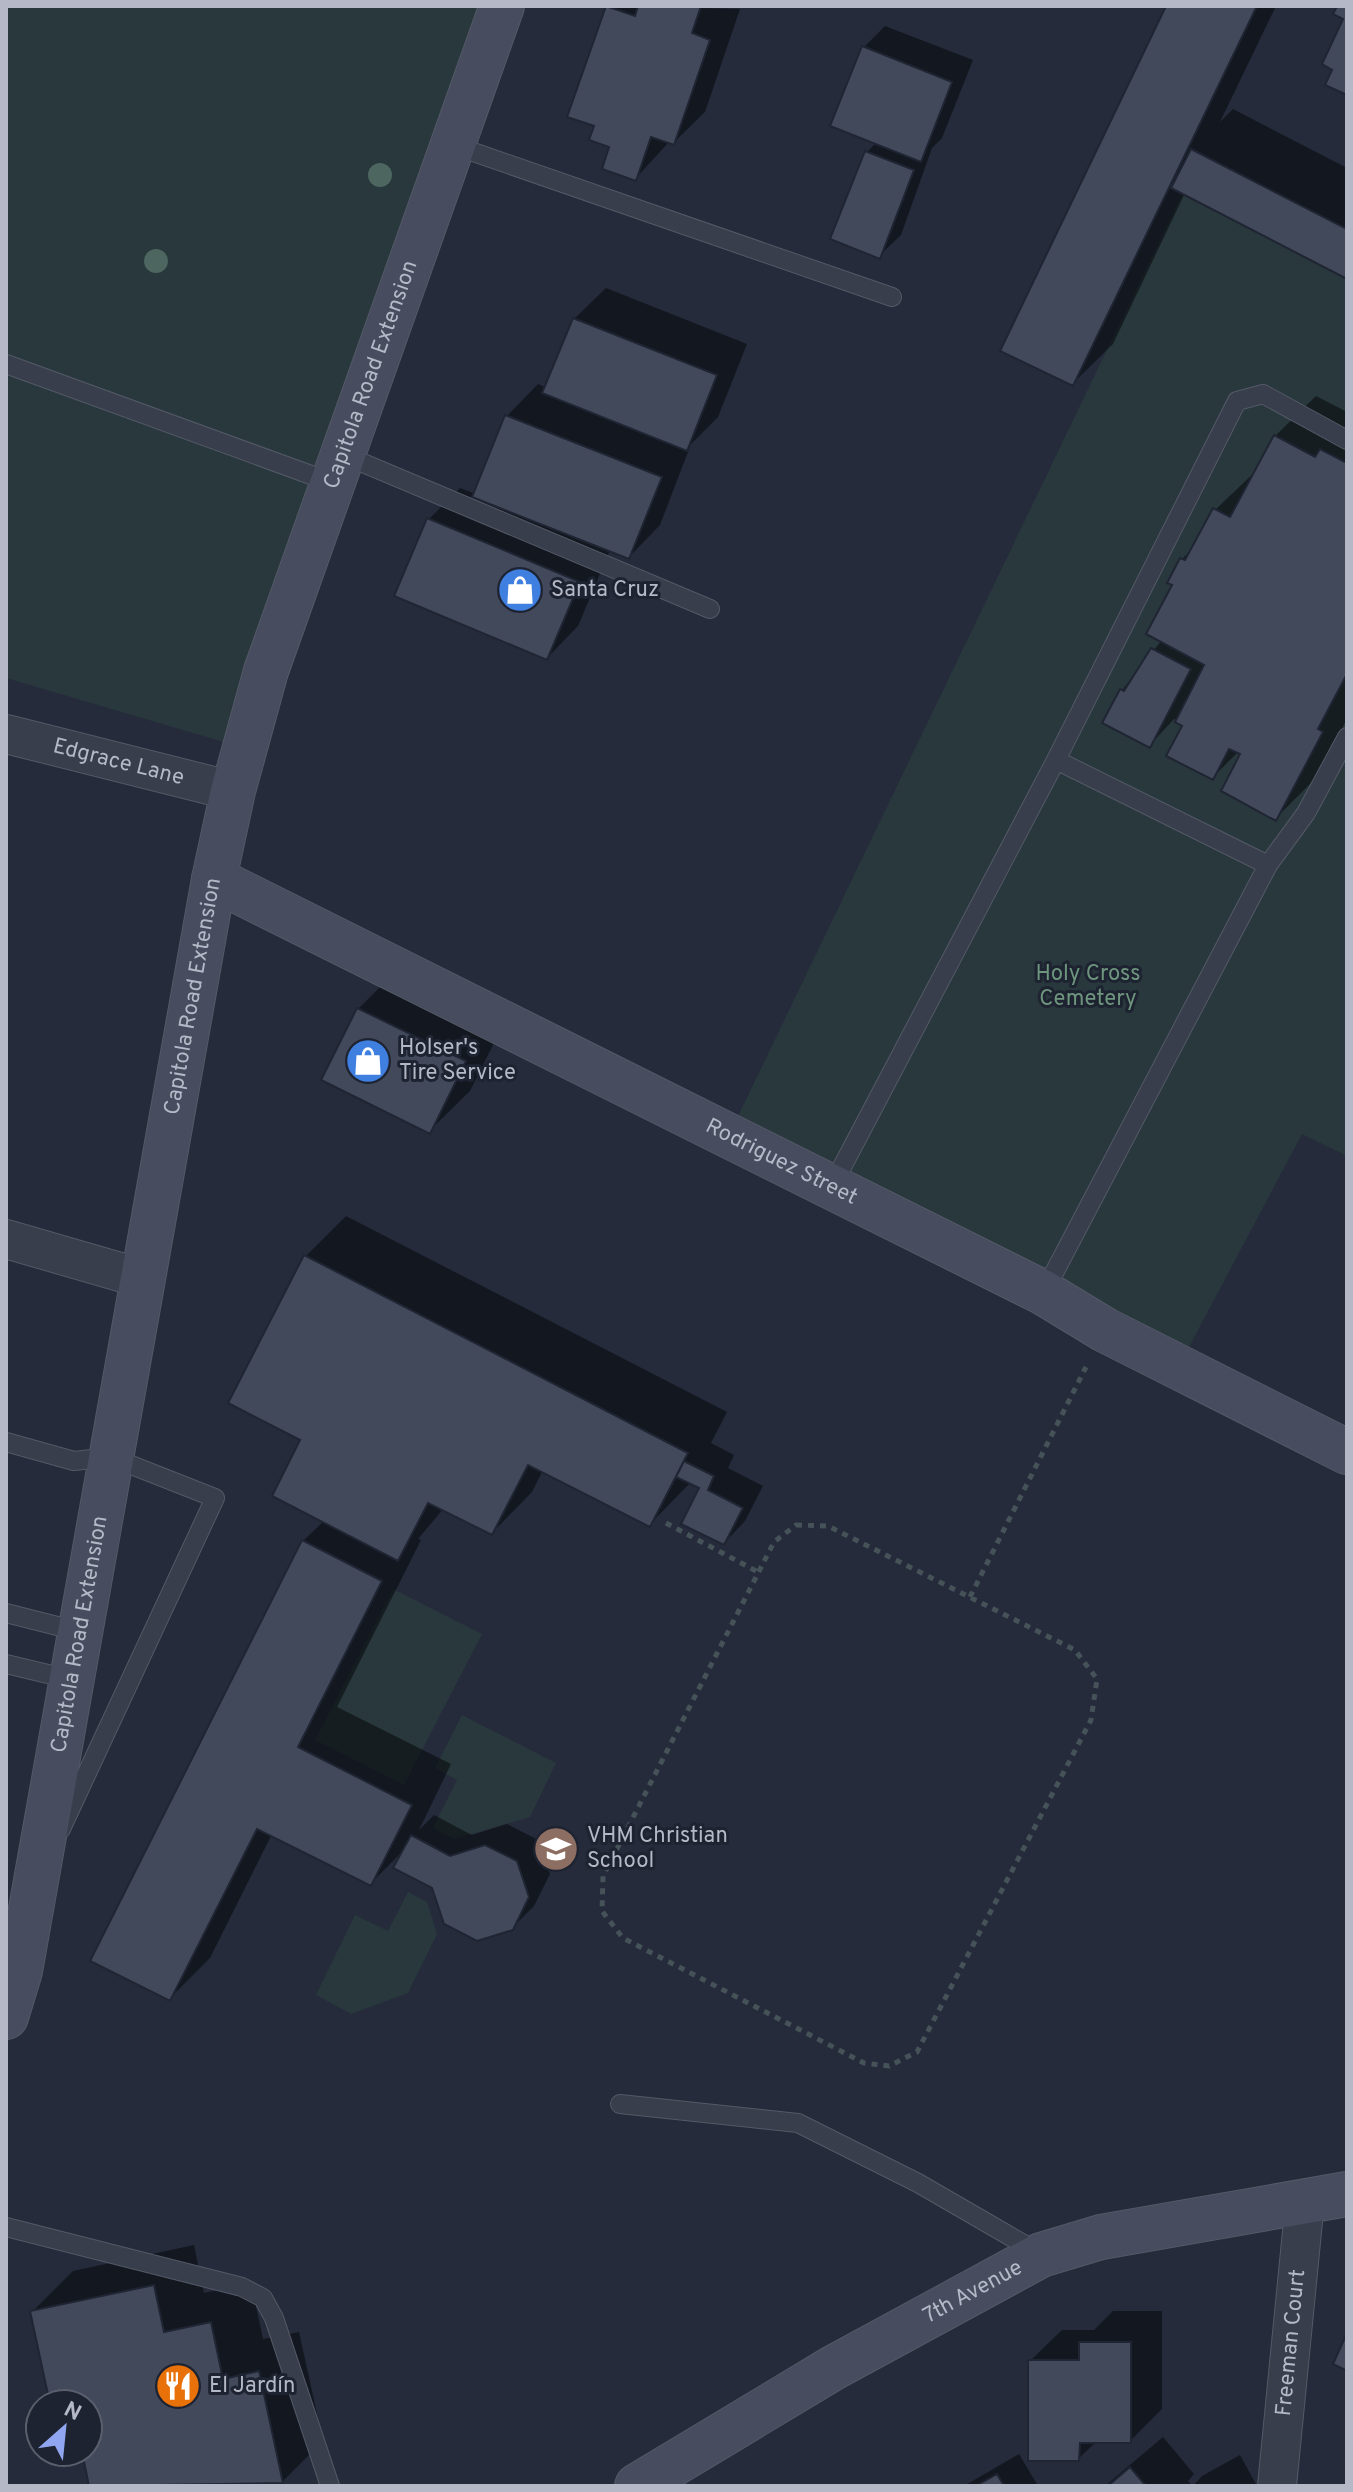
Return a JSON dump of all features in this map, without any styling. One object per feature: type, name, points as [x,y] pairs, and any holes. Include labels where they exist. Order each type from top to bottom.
[{"type":"street","name":"Capitola Road Extension","points":[[6,2017],[20,1971],[214,879],[233,791],[266,671],[502,6]]},
{"type":"street","name":"Edgrace Lane","points":[[6,734],[233,791]]},
{"type":"street","name":"Rodriguez Street","points":[[214,879],[1044,1293],[1105,1330],[1347,1452]]},
{"type":"street","points":[[6,1239],[144,1279]]},
{"type":"street","name":"7th Avenue","points":[[637,2486],[833,2368],[1041,2255],[1101,2237],[1326,2198]]},
{"type":"street","name":"Freeman Court","points":[[1277,2486],[1326,2198]]},
{"type":"lane","points":[[453,145],[892,297]]},
{"type":"lane","points":[[6,364],[338,469],[710,609]]},
{"type":"lane","points":[[831,1188],[1056,760],[1237,401],[1263,394],[1347,440]]},
{"type":"lane","points":[[1044,1293],[1268,865],[1306,813],[1347,737]]},
{"type":"lane","points":[[1056,760],[1268,865]]},
{"type":"lane","points":[[6,1442],[74,1461],[111,1457],[215,1498],[133,1682],[36,1882]]},
{"type":"lane","points":[[6,1613],[81,1632]]},
{"type":"lane","points":[[6,1664],[73,1680]]},
{"type":"lane","points":[[620,2104],[798,2123],[918,2183],[1041,2255]]},
{"type":"lane","points":[[6,2227],[242,2287],[263,2298],[274,2318],[330,2486]]},
{"type":"path","points":[[970,1597],[1105,1330]]},
{"type":"path","points":[[666,1523],[758,1572]]},
{"type":"path","points":[[796,1525],[828,1526],[970,1597],[1075,1650],[1097,1679],[1091,1720],[917,2052],[889,2066],[864,2063],[623,1938],[602,1911],[603,1876],[774,1542],[796,1525]]},
{"type":"green space","points":[[6,6],[509,6],[251,750],[6,678]]},
{"type":"green space","name":"Holy Cross Cemetery","points":[[1194,169],[1347,248],[1347,1156],[1302,1134],[1180,1364],[729,1135]]},
{"type":"green space","points":[[393,1589],[482,1634],[404,1785],[315,1740]]},
{"type":"green space","points":[[462,1715],[556,1763],[530,1817],[454,1839],[433,1828],[457,1780],[435,1768]]},
{"type":"green space","points":[[408,1892],[427,1902],[437,1934],[408,1993],[351,2014],[316,1995],[355,1915],[388,1931]]},
{"type":"building","points":[[606,6],[635,16],[638,6],[701,6],[692,33],[710,40],[674,145],[651,137],[636,181],[602,169],[609,147],[589,140],[594,126],[567,117]]},
{"type":"building","points":[[1166,6],[1257,6],[1073,386],[1000,351]]},
{"type":"building","points":[[1337,6],[1347,6],[1347,95],[1325,85],[1332,70],[1322,64],[1343,19],[1333,14]]},
{"type":"building","points":[[862,46],[952,82],[921,162],[830,126]]},
{"type":"building","points":[[1191,149],[1347,229],[1347,279],[1171,188]]},
{"type":"building","points":[[865,151],[914,170],[880,259],[830,239]]},
{"type":"building","points":[[573,318],[717,375],[687,451],[542,393]]},
{"type":"building","points":[[505,415],[662,477],[629,559],[472,497]]},
{"type":"building","points":[[1274,435],[1315,457],[1320,449],[1347,463],[1347,674],[1318,729],[1323,732],[1276,821],[1221,791],[1240,754],[1229,749],[1213,780],[1166,756],[1182,726],[1175,722],[1204,665],[1146,634],[1172,585],[1167,583],[1180,558],[1185,560],[1213,508],[1230,517]]},
{"type":"building","points":[[427,518],[580,582],[547,660],[394,596]]},
{"type":"building","points":[[1151,648],[1191,669],[1150,748],[1102,723],[1120,689],[1124,691]]},
{"type":"building","points":[[357,1008],[466,1061],[430,1134],[321,1080]]},
{"type":"building","points":[[304,1255],[688,1453],[650,1527],[528,1465],[492,1535],[428,1503],[398,1561],[272,1496],[300,1440],[228,1403]]},
{"type":"building","points":[[684,1461],[714,1476],[708,1490],[743,1508],[724,1545],[681,1524],[699,1488],[676,1477]]},
{"type":"building","points":[[302,1540],[382,1581],[298,1747],[412,1805],[371,1886],[257,1829],[170,2001],[90,1961]]},
{"type":"building","points":[[411,1835],[450,1856],[485,1845],[517,1861],[529,1897],[513,1930],[477,1941],[444,1924],[432,1888],[393,1868]]},
{"type":"building","points":[[154,2285],[164,2332],[211,2322],[223,2379],[259,2371],[283,2483],[89,2486],[85,2468],[104,2468],[104,2388],[47,2388],[30,2311]]},
{"type":"building","points":[[1347,2333],[1347,2371],[1333,2364]]},
{"type":"building","points":[[1079,2342],[1131,2342],[1131,2443],[1080,2443],[1079,2461],[1028,2461],[1028,2360],[1079,2360]]},
{"type":"building","points":[[1130,2467],[1146,2486],[1108,2486]]},
{"type":"building","points":[[997,2474],[1004,2486],[976,2486]]},
{"type":"place","name":"Santa Cruz","points":[[520,590]]},
{"type":"place","name":"Holser's Tire Service","points":[[368,1061]]},
{"type":"place","name":"VHM Christian School","points":[[556,1849]]},
{"type":"place","name":"El Jardín","points":[[178,2386]]}]
